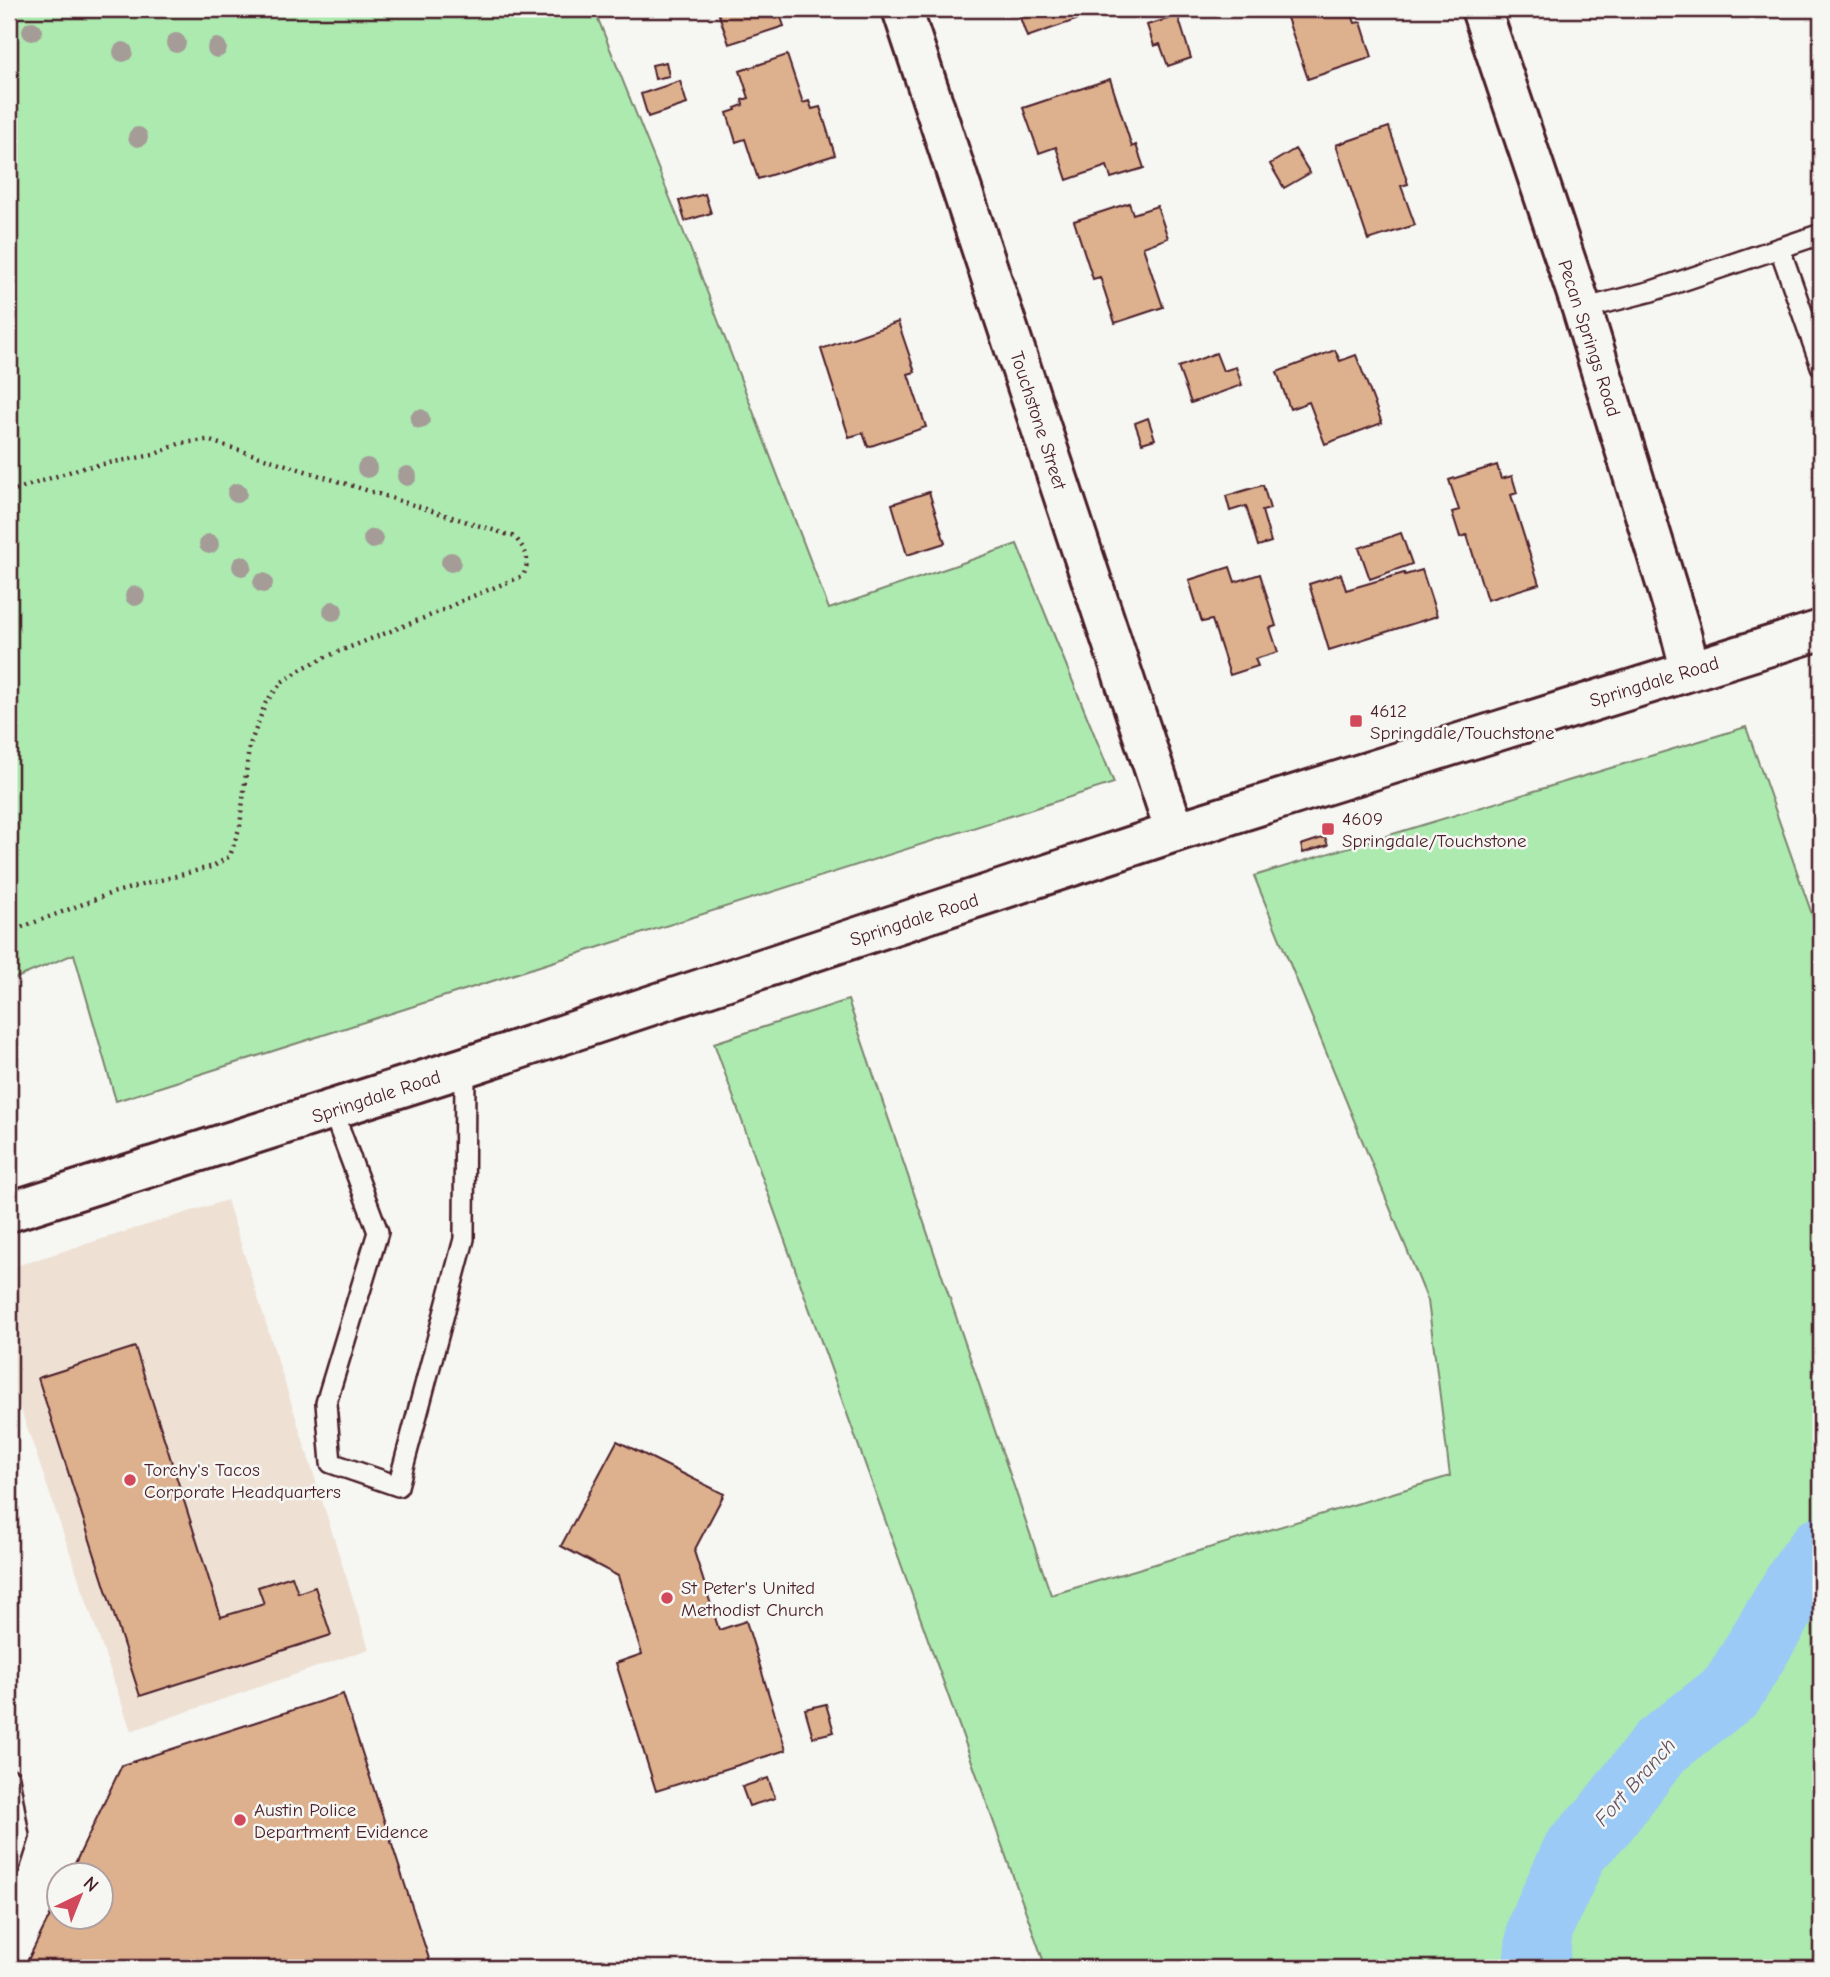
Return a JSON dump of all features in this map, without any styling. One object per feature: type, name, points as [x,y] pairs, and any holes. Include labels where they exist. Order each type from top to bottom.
[{"type":"main road","name":"Touchstone Street","points":[[902,9],[1175,832]]},
{"type":"main road","name":"Pecan Springs Road","points":[[1481,9],[1582,309],[1690,669]]},
{"type":"main road","name":"Springdale Road","points":[[9,1212],[465,1067],[1175,832],[1821,629]]},
{"type":"lane","points":[[1582,309],[1652,291],[1821,233]]},
{"type":"lane","points":[[1780,249],[1821,366]]},
{"type":"lane","points":[[332,1110],[378,1232],[326,1403],[331,1463],[398,1486],[464,1239],[465,1067]]},
{"type":"lane","points":[[9,1778],[19,1836],[9,1867]]},
{"type":"path","points":[[9,492],[81,468],[153,455],[181,443],[207,440],[515,537],[527,551],[527,567],[523,576],[330,655],[282,682],[266,702],[249,747],[240,826],[230,856],[214,866],[111,893],[9,932]]},
{"type":"shaded area","points":[[227,1200],[369,1649],[131,1731],[9,1375],[9,1268]]},
{"type":"green space","points":[[9,9],[594,9],[696,263],[829,609],[1017,544],[1114,783],[116,1101],[74,954],[9,981]]},
{"type":"green space","points":[[1746,727],[1821,940],[1821,1968],[1046,1968],[714,1043],[848,1000],[1051,1595],[1450,1476],[1428,1301],[1254,876]]},
{"type":"building","points":[[717,9],[778,9],[784,26],[729,44]]},
{"type":"building","points":[[1017,9],[1075,9],[1079,19],[1027,37]]},
{"type":"building","points":[[1284,9],[1350,9],[1355,23],[1361,22],[1372,57],[1308,79]]},
{"type":"building","points":[[1178,16],[1191,58],[1168,66],[1160,44],[1154,46],[1147,25]]},
{"type":"building","points":[[787,55],[803,103],[809,101],[812,109],[820,107],[835,155],[758,179],[745,139],[736,142],[727,113],[736,110],[735,108],[743,105],[742,100],[749,98],[740,71]]},
{"type":"building","points":[[666,62],[669,76],[655,79],[652,65]]},
{"type":"building","points":[[1110,79],[1132,147],[1136,145],[1144,168],[1111,178],[1107,166],[1067,180],[1056,147],[1039,153],[1023,108]]},
{"type":"building","points":[[680,81],[687,104],[648,117],[641,94]]},
{"type":"building","points":[[1389,127],[1408,184],[1401,186],[1415,225],[1368,240],[1336,145]]},
{"type":"building","points":[[1295,149],[1310,173],[1284,188],[1270,164]]},
{"type":"building","points":[[705,194],[711,213],[685,221],[679,201]]},
{"type":"building","points":[[1129,203],[1133,214],[1157,206],[1168,238],[1143,247],[1163,307],[1115,323],[1100,277],[1093,279],[1074,221]]},
{"type":"building","points":[[898,322],[915,372],[908,374],[926,427],[868,447],[863,433],[849,437],[821,349]]},
{"type":"building","points":[[1335,350],[1340,361],[1356,355],[1382,423],[1325,444],[1309,402],[1290,409],[1277,372]]},
{"type":"building","points":[[1216,353],[1223,371],[1236,367],[1242,385],[1191,403],[1178,367]]},
{"type":"building","points":[[1148,418],[1155,439],[1142,443],[1135,423]]},
{"type":"building","points":[[1497,465],[1501,479],[1512,476],[1517,493],[1511,495],[1539,584],[1487,600],[1467,535],[1460,537],[1452,512],[1459,510],[1449,480]]},
{"type":"building","points":[[1263,485],[1270,509],[1262,511],[1271,542],[1258,546],[1246,506],[1230,511],[1226,496]]},
{"type":"building","points":[[929,492],[945,543],[907,555],[892,504]]},
{"type":"building","points":[[1401,533],[1412,564],[1370,579],[1359,548]]},
{"type":"building","points":[[1230,567],[1235,582],[1260,574],[1276,626],[1270,628],[1278,652],[1255,659],[1258,666],[1230,675],[1212,620],[1202,622],[1189,580]]},
{"type":"building","points":[[1422,570],[1437,616],[1329,650],[1309,584],[1341,574],[1346,590]]},
{"type":"building","points":[[1325,837],[1328,845],[1303,853],[1301,845]]},
{"type":"building","points":[[135,1347],[221,1617],[264,1604],[258,1587],[292,1576],[298,1593],[315,1587],[331,1635],[140,1696],[38,1378]]},
{"type":"building","name":"St Peter's United Methodist Church","points":[[617,1441],[724,1494],[694,1551],[719,1630],[746,1621],[786,1750],[656,1791],[616,1663],[642,1654],[618,1576],[561,1546]]},
{"type":"building","name":"Austin Police Department Evidence","points":[[343,1694],[432,1968],[24,1968],[46,1923],[46,1932],[116,1932],[116,1862],[76,1862],[122,1765]]},
{"type":"building","points":[[826,1704],[834,1732],[813,1737],[805,1709]]},
{"type":"building","points":[[768,1778],[775,1798],[749,1806],[742,1787]]},
{"type":"waterway","name":"Fort Branch","points":[[1536,1968],[1540,1927],[1575,1851],[1605,1819],[1660,1747],[1732,1691],[1804,1571],[1821,1549]]},
{"type":"place","name":"4612 Springdale/Touchstone","points":[[1356,721]]},
{"type":"place","name":"4609 Springdale/Touchstone","points":[[1328,829]]},
{"type":"place","name":"Torchy's Tacos Corporate Headquarters","points":[[130,1480]]},
{"type":"place","name":"St Peter's United Methodist Church","points":[[667,1598]]},
{"type":"place","name":"Austin Police Department Evidence","points":[[240,1820]]}]
